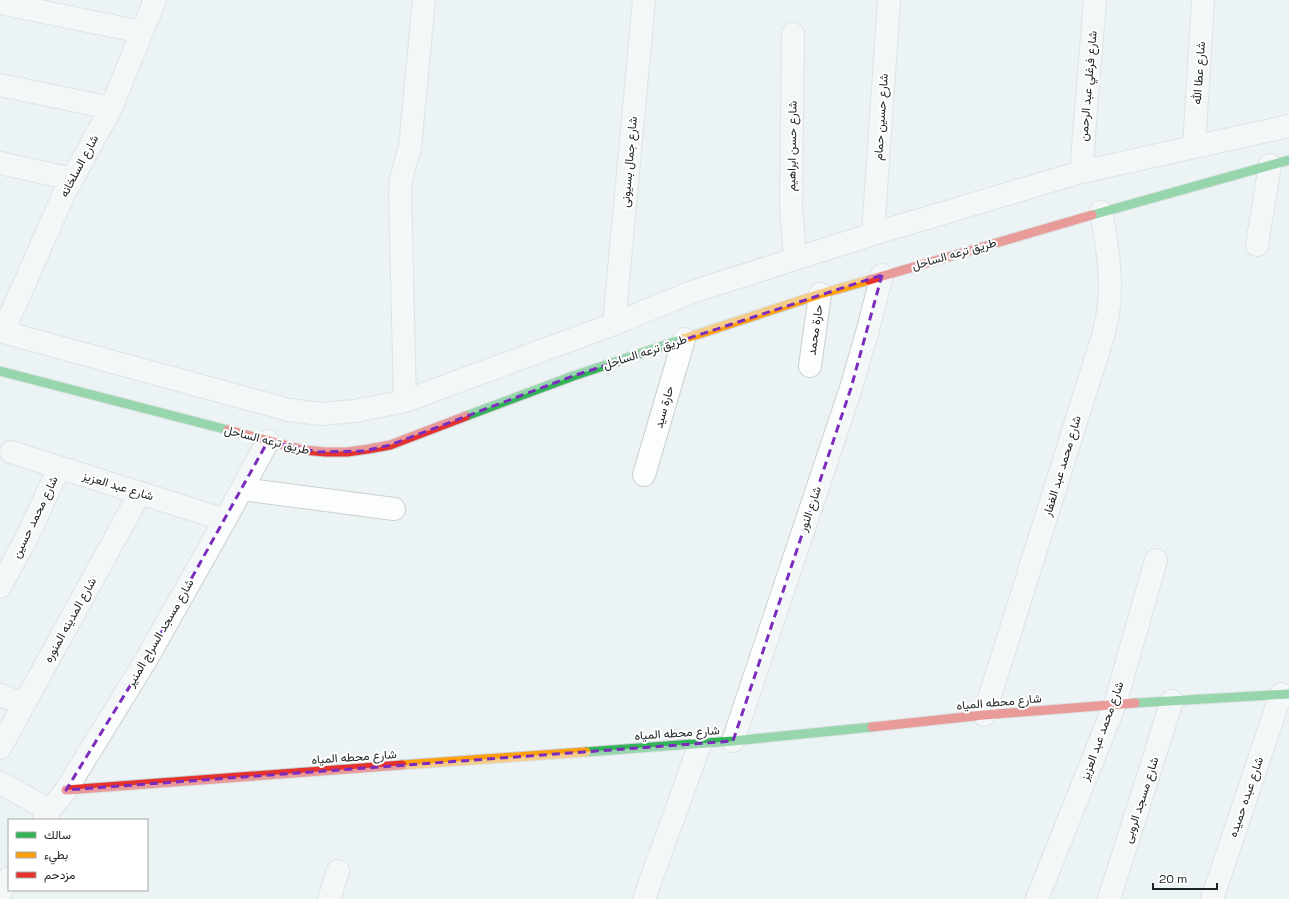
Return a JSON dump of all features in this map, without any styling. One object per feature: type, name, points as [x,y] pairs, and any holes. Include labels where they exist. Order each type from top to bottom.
[{"type":"street","name":"شارع السلخانه","points":[[1,331],[64,194],[111,108],[154,0]]},
{"type":"street","points":[[405,401],[400,191],[401,179],[410,148],[424,0]]},
{"type":"street","name":"شارع جمال بسيونى","points":[[614,324],[644,0]]},
{"type":"street","name":"شارع حسين حمام","points":[[873,234],[889,0]]},
{"type":"street","name":"شارع فرغلي عبد الرحمن","points":[[1081,172],[1096,0]]},
{"type":"street","name":"شارع عطا الله","points":[[1194,147],[1203,0]]},
{"type":"street","points":[[0,3],[142,32]]},
{"type":"street","name":"شارع حسن ابراهيم","points":[[793,34],[791,207],[795,258]]},
{"type":"street","points":[[0,85],[111,108]]},
{"type":"street","points":[[1,331],[289,410],[320,414],[355,411],[405,401],[614,324],[692,292],[873,234],[1081,172],[1289,126]]},
{"type":"street","points":[[0,163],[72,180]]},
{"type":"street","points":[[1258,245],[1280,163]]},
{"type":"street","name":"طريق ترعه الساحل","points":[[0,371],[304,450],[318,452],[364,451],[390,445],[573,376],[820,294],[1101,212],[1280,163]]},
{"type":"street","name":"شارع محمد عبد الغفار","points":[[984,715],[1103,336],[1109,306],[1110,274],[1107,243],[1101,212]]},
{"type":"street","name":"شارع النور","points":[[732,741],[851,388],[882,275]]},
{"type":"street","name":"حارة محمد","points":[[810,366],[820,294]]},
{"type":"street","name":"حارة سيد","points":[[644,475],[684,339]]},
{"type":"street","name":"شارع مسجد السراج المنير","points":[[47,815],[66,790],[146,660],[268,441]]},
{"type":"street","name":"شارع عبد العزيز","points":[[11,452],[225,520]]},
{"type":"street","name":"شارع محمد حسين","points":[[0,587],[27,537],[59,468]]},
{"type":"street","points":[[242,489],[394,509]]},
{"type":"street","name":"شارع المدينه المنوره","points":[[0,748],[140,493]]},
{"type":"street","name":"شارع محمد عبد العزيز","points":[[1037,899],[1115,704],[1156,560]]},
{"type":"street","name":"شارع محطه المياه","points":[[66,790],[700,744],[984,715],[1115,704],[1285,694]]},
{"type":"street","name":"شارع عبده حميده","points":[[1212,899],[1285,694]]},
{"type":"street","points":[[0,695],[24,704]]},
{"type":"street","name":"شارع مسجد الروبى","points":[[1109,899],[1172,701]]},
{"type":"street","points":[[644,899],[700,744]]},
{"type":"street","points":[[0,783],[47,815]]},
{"type":"street","points":[[329,899],[338,871]]},
{"type":"street","points":[[0,893],[8,880]]},
{"type":"highlighted area","points":[[882,275],[851,388],[733,741],[66,790],[146,660],[268,441],[318,452],[364,451],[390,445],[573,376]]},
{"type":"traffic: fast","points":[[1092,215],[1289,160]]},
{"type":"traffic: fast","points":[[466,416],[573,376],[683,339]]},
{"type":"traffic: fast","points":[[0,371],[228,430]]},
{"type":"traffic: fast","points":[[1135,703],[1289,694]]},
{"type":"traffic: fast","points":[[586,752],[733,741],[872,727]]},
{"type":"traffic: slow","points":[[683,339],[820,294],[869,280]]},
{"type":"traffic: slow","points":[[402,765],[586,752]]},
{"type":"traffic: jam","points":[[869,280],[1092,215]]},
{"type":"traffic: jam","points":[[228,430],[304,450],[347,452],[390,445],[466,416]]},
{"type":"traffic: jam","points":[[872,727],[984,715],[1135,703]]},
{"type":"traffic: jam","points":[[66,790],[402,765]]}]
